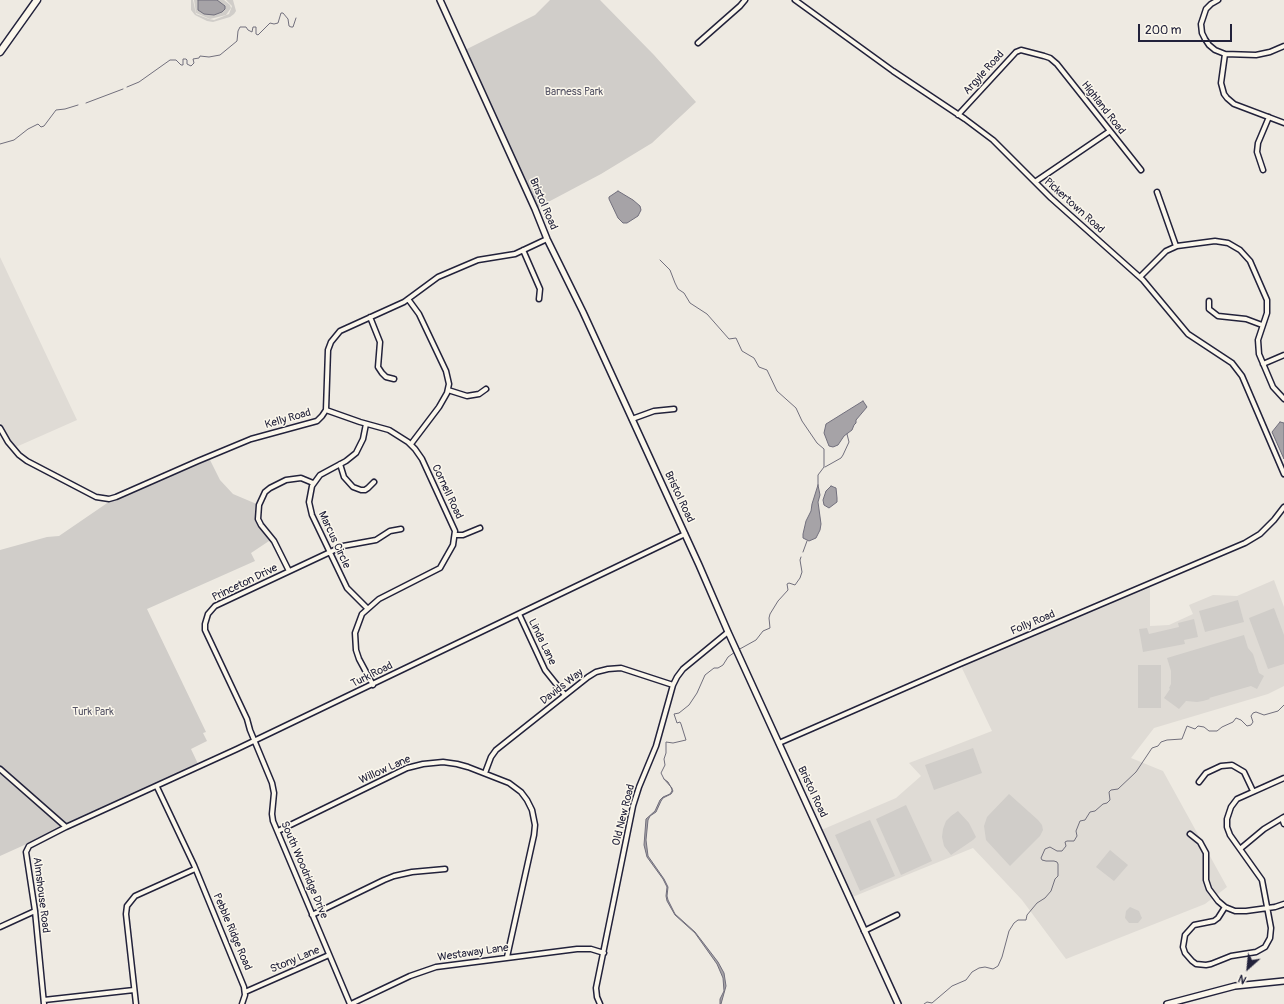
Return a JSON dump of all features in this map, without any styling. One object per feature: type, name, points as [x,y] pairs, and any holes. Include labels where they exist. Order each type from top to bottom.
[{"type":"highway","points":[[0,52],[37,0]]},
{"type":"main road","name":"Bristol Road","points":[[440,0],[529,195],[547,240],[583,312],[898,1004]]},
{"type":"main road","points":[[1168,1004],[1235,986],[1284,981]]},
{"type":"street","points":[[698,43],[745,0]]},
{"type":"street","name":"Pickertown Road","points":[[795,0],[993,140],[1065,211],[1140,277],[1188,334],[1227,359],[1236,367],[1242,376],[1284,474]]},
{"type":"street","points":[[1218,0],[1211,4],[1206,10],[1202,18],[1201,29],[1203,36],[1209,45],[1215,50],[1225,54],[1260,55],[1284,46]]},
{"type":"street","name":"Argyle Road","points":[[958,115],[1016,52],[1021,50],[1049,58]]},
{"type":"street","points":[[1225,54],[1221,83],[1224,94],[1234,104],[1284,123]]},
{"type":"street","name":"Highland Road","points":[[1049,58],[1057,64],[1141,170]]},
{"type":"street","points":[[1263,170],[1257,152],[1258,143],[1269,117]]},
{"type":"street","points":[[1035,182],[1110,131]]},
{"type":"street","points":[[1157,192],[1176,246]]},
{"type":"street","name":"Kelly Road","points":[[0,428],[8,442],[23,459],[92,495],[99,498],[109,499],[251,439],[317,421],[326,410],[328,354],[331,342],[336,334],[343,329],[408,299],[432,281],[458,268],[478,260],[511,255],[547,240]]},
{"type":"street","points":[[1140,277],[1166,251],[1176,246],[1215,241],[1231,245],[1244,254],[1250,261],[1266,300],[1267,309],[1257,347],[1273,387],[1284,398]]},
{"type":"street","points":[[523,250],[540,289],[539,299]]},
{"type":"street","points":[[408,299],[419,314],[446,371],[448,380],[448,390],[439,407],[410,444]]},
{"type":"street","points":[[1209,301],[1209,309],[1218,316],[1246,319],[1262,325]]},
{"type":"street","points":[[370,317],[380,342],[378,366],[382,374],[386,377],[394,379]]},
{"type":"street","points":[[1263,364],[1284,355]]},
{"type":"street","points":[[448,390],[467,396],[479,394],[486,389]]},
{"type":"street","points":[[632,419],[654,411],[674,409]]},
{"type":"street","name":"Cornell Road","points":[[326,410],[366,424],[389,430],[403,437],[422,459],[453,526],[455,535],[453,545],[440,568],[385,595],[367,608],[360,618],[355,639],[357,654],[372,685]]},
{"type":"street","points":[[289,571],[274,541],[258,519],[259,505],[264,494],[268,490],[286,480],[300,478],[313,484],[320,475],[350,459],[356,453],[364,436],[366,424]]},
{"type":"street","points":[[340,464],[347,481],[356,489],[361,490],[368,488],[374,482]]},
{"type":"street","name":"Marcus Circle","points":[[313,484],[310,495],[310,509],[347,588],[367,608]]},
{"type":"street","name":"Folly Road","points":[[779,742],[1245,543],[1260,534],[1284,507]]},
{"type":"street","points":[[455,535],[463,535],[480,528]]},
{"type":"street","name":"Princeton Drive","points":[[255,741],[246,715],[206,630],[205,624],[208,614],[215,606],[330,552],[349,544],[379,539],[390,531],[401,529]]},
{"type":"street","name":"Turk Road","points":[[66,828],[255,741],[684,534]]},
{"type":"street","name":"Linda Lane","points":[[519,614],[545,670],[565,696]]},
{"type":"street","name":"Old New Road","points":[[600,1004],[597,997],[596,988],[633,805],[656,746],[673,685],[683,669],[728,632]]},
{"type":"street","name":"Davids Way","points":[[485,773],[491,757],[496,750],[596,672],[608,669],[628,670],[673,685]]},
{"type":"street","name":"South Woodridge Drive","points":[[255,741],[274,790],[272,814],[278,831],[350,1004]]},
{"type":"street","name":"Willow Lane","points":[[278,831],[414,766],[428,763],[449,762],[485,773],[509,783],[521,792],[531,806],[535,822],[534,835],[507,958]]},
{"type":"street","points":[[1199,782],[1206,773],[1221,766],[1232,765],[1241,769],[1246,774],[1253,791]]},
{"type":"street","points":[[0,769],[66,828]]},
{"type":"street","points":[[1225,907],[1218,918],[1214,921],[1194,926],[1185,935],[1183,947],[1185,953],[1196,964],[1211,964],[1231,956],[1256,952],[1265,947],[1271,934],[1265,888],[1262,880],[1232,839],[1228,831],[1227,823],[1231,807],[1236,800],[1284,778]]},
{"type":"street","name":"Pebble Ridge Road","points":[[157,787],[195,869],[246,992]]},
{"type":"street","points":[[1240,849],[1264,829],[1283,817],[1284,824]]},
{"type":"street","name":"Almshouse Road","points":[[44,1002],[35,911],[26,852],[29,846],[66,828]]},
{"type":"street","points":[[1190,834],[1200,842],[1206,853],[1206,880],[1209,888],[1218,901],[1225,907],[1240,912],[1284,904]]},
{"type":"street","points":[[136,1004],[126,914],[129,902],[135,896],[195,869]]},
{"type":"street","points":[[312,915],[394,876],[412,872],[445,869]]},
{"type":"street","points":[[0,927],[35,911]]},
{"type":"street","points":[[864,931],[897,915]]},
{"type":"street","name":"Westaway Lane","points":[[350,1004],[427,970],[448,965],[577,949],[591,949],[604,953]]},
{"type":"street","name":"Stony Lane","points":[[246,992],[329,956]]},
{"type":"street","points":[[44,1002],[134,990]]},
{"type":"street","points":[[242,1004],[246,992]]},
{"type":"shaded area","points":[[198,0],[217,0],[225,6],[225,9],[214,15],[204,14],[198,10]]},
{"type":"shaded area","points":[[618,191],[640,206],[641,210],[638,216],[627,223],[623,223],[618,218],[609,199],[609,197]]},
{"type":"shaded area","points":[[0,257],[77,420],[16,447],[8,438],[0,422]]},
{"type":"shaded area","points":[[863,401],[867,407],[856,420],[852,430],[844,436],[838,445],[833,447],[829,446],[824,433],[826,424]]},
{"type":"shaded area","points":[[1280,422],[1284,423],[1284,459],[1272,432]]},
{"type":"shaded area","points":[[818,485],[820,495],[818,502],[821,524],[816,538],[809,541],[803,538],[803,534]]},
{"type":"shaded area","points":[[831,486],[836,488],[837,502],[829,508],[824,505],[823,500],[826,491]]},
{"type":"shaded area","points":[[1274,580],[1284,607],[1284,686],[1268,694],[1154,728],[1131,758],[1163,771],[1227,887],[1205,904],[1066,959],[1022,900],[973,848],[850,898],[819,831],[896,798],[921,776],[909,763],[992,731],[960,664],[1150,583],[1150,626],[1169,625],[1193,614],[1189,605],[1213,595],[1237,596]]},
{"type":"shaded area","points":[[672,789],[673,791],[671,794],[663,798],[656,812],[650,816],[648,820],[646,840],[648,856],[668,887],[668,900],[675,914],[695,932],[718,962],[724,973],[726,986],[721,1004],[720,999],[724,991],[723,978],[717,964],[695,933],[675,915],[667,901],[666,896],[667,887],[647,857],[644,845],[646,819],[655,811],[660,800],[663,797],[670,794]]},
{"type":"green space","points":[[191,0],[193,0],[196,14],[209,19],[214,20],[229,14],[232,6],[226,0],[233,0],[236,11],[230,17],[213,22],[207,21],[195,15],[191,10]]},
{"type":"green space","points":[[194,0],[224,0],[230,5],[231,8],[226,15],[210,19],[196,13]]},
{"type":"green space","name":"Barness Park","points":[[550,0],[600,0],[654,55],[696,102],[652,143],[601,174],[535,209],[463,51],[535,15]]},
{"type":"green space","name":"Turk Park","points":[[208,456],[220,480],[233,494],[259,505],[258,519],[272,539],[251,553],[255,561],[147,609],[206,732],[203,733],[207,741],[191,749],[199,766],[0,856],[0,550],[47,537],[59,536],[116,497]]},
{"type":"green space","points":[[1238,600],[1244,622],[1205,632],[1199,611]]},
{"type":"green space","points":[[1274,608],[1284,635],[1284,664],[1268,669],[1249,618]]},
{"type":"green space","points":[[1194,619],[1198,637],[1184,640],[1185,644],[1143,652],[1139,629],[1147,628],[1149,634],[1179,627],[1178,623]]},
{"type":"green space","points":[[1244,635],[1248,648],[1253,654],[1259,673],[1264,676],[1257,689],[1251,686],[1203,701],[1186,701],[1179,709],[1164,698],[1170,689],[1171,684],[1171,671],[1167,658]]},
{"type":"green space","points":[[1138,665],[1161,665],[1161,708],[1138,708]]},
{"type":"green space","points":[[973,748],[982,773],[934,790],[925,765]]},
{"type":"green space","points":[[1009,794],[1038,820],[1042,825],[1043,830],[1040,836],[1010,866],[986,840],[984,826],[987,817]]},
{"type":"green space","points":[[906,805],[932,861],[901,875],[876,819]]},
{"type":"green space","points":[[958,811],[969,823],[976,837],[951,855],[944,846],[942,837],[943,829],[946,821]]},
{"type":"green space","points":[[870,820],[895,876],[860,891],[835,835]]},
{"type":"green space","points":[[1110,850],[1128,865],[1114,881],[1096,867]]},
{"type":"green space","points":[[1130,907],[1139,911],[1142,918],[1138,923],[1129,923],[1125,918],[1126,911]]},
{"type":"waterway","points":[[127,87],[139,82],[170,60],[176,60],[183,65],[183,59],[186,59],[187,64],[191,66],[194,63],[193,59],[199,58],[200,56],[209,57],[220,55],[237,41],[240,27],[246,27],[252,32],[253,27],[256,27],[256,34],[258,35],[270,23],[278,23],[281,13],[283,13],[288,19],[289,26],[291,27],[293,27],[296,18]]},
{"type":"waterway","points":[[86,103],[123,89]]},
{"type":"waterway","points":[[0,144],[14,140],[28,129],[38,124],[41,127],[44,126],[56,110],[78,105]]},
{"type":"waterway","points":[[660,260],[670,270],[678,289],[684,293],[690,303],[707,314],[729,339],[736,338],[742,351],[754,358],[759,367],[767,370],[777,391],[796,408],[802,421],[817,443],[824,449],[824,467],[818,475],[818,485]]},
{"type":"waterway","points":[[825,467],[841,458],[849,442],[847,434]]},
{"type":"waterway","points":[[803,552],[807,541]]},
{"type":"waterway","points":[[738,650],[756,640],[763,631],[770,628],[770,614],[778,601],[788,590],[787,584],[789,583],[795,585],[800,578],[802,572],[801,557]]},
{"type":"waterway","points":[[664,779],[661,773],[665,765],[664,759],[666,753],[666,742],[673,743],[686,740],[681,724],[680,722],[677,723],[674,714],[679,713],[689,705],[697,693],[705,675],[714,668],[718,668],[723,665],[728,657],[735,652]]},
{"type":"waterway","points":[[924,1004],[927,1002],[932,1003],[952,986],[966,980],[972,972],[979,968],[985,967],[993,969],[998,966],[1009,931],[1014,923],[1018,920],[1026,920],[1027,915],[1037,903],[1045,898],[1051,891],[1055,879],[1058,876],[1057,862],[1046,861],[1042,860],[1041,858],[1045,849],[1050,847],[1057,851],[1062,851],[1066,846],[1065,842],[1074,841],[1077,836],[1076,831],[1080,821],[1085,820],[1090,812],[1095,811],[1110,800],[1109,792],[1111,790],[1118,789],[1136,772],[1152,748],[1167,740],[1182,739],[1187,726],[1195,729],[1198,726],[1204,727],[1209,731],[1217,731],[1233,722],[1236,718],[1241,720],[1247,726],[1251,725],[1253,722],[1251,716],[1253,713],[1256,712],[1264,715],[1278,711],[1284,705]]}]
